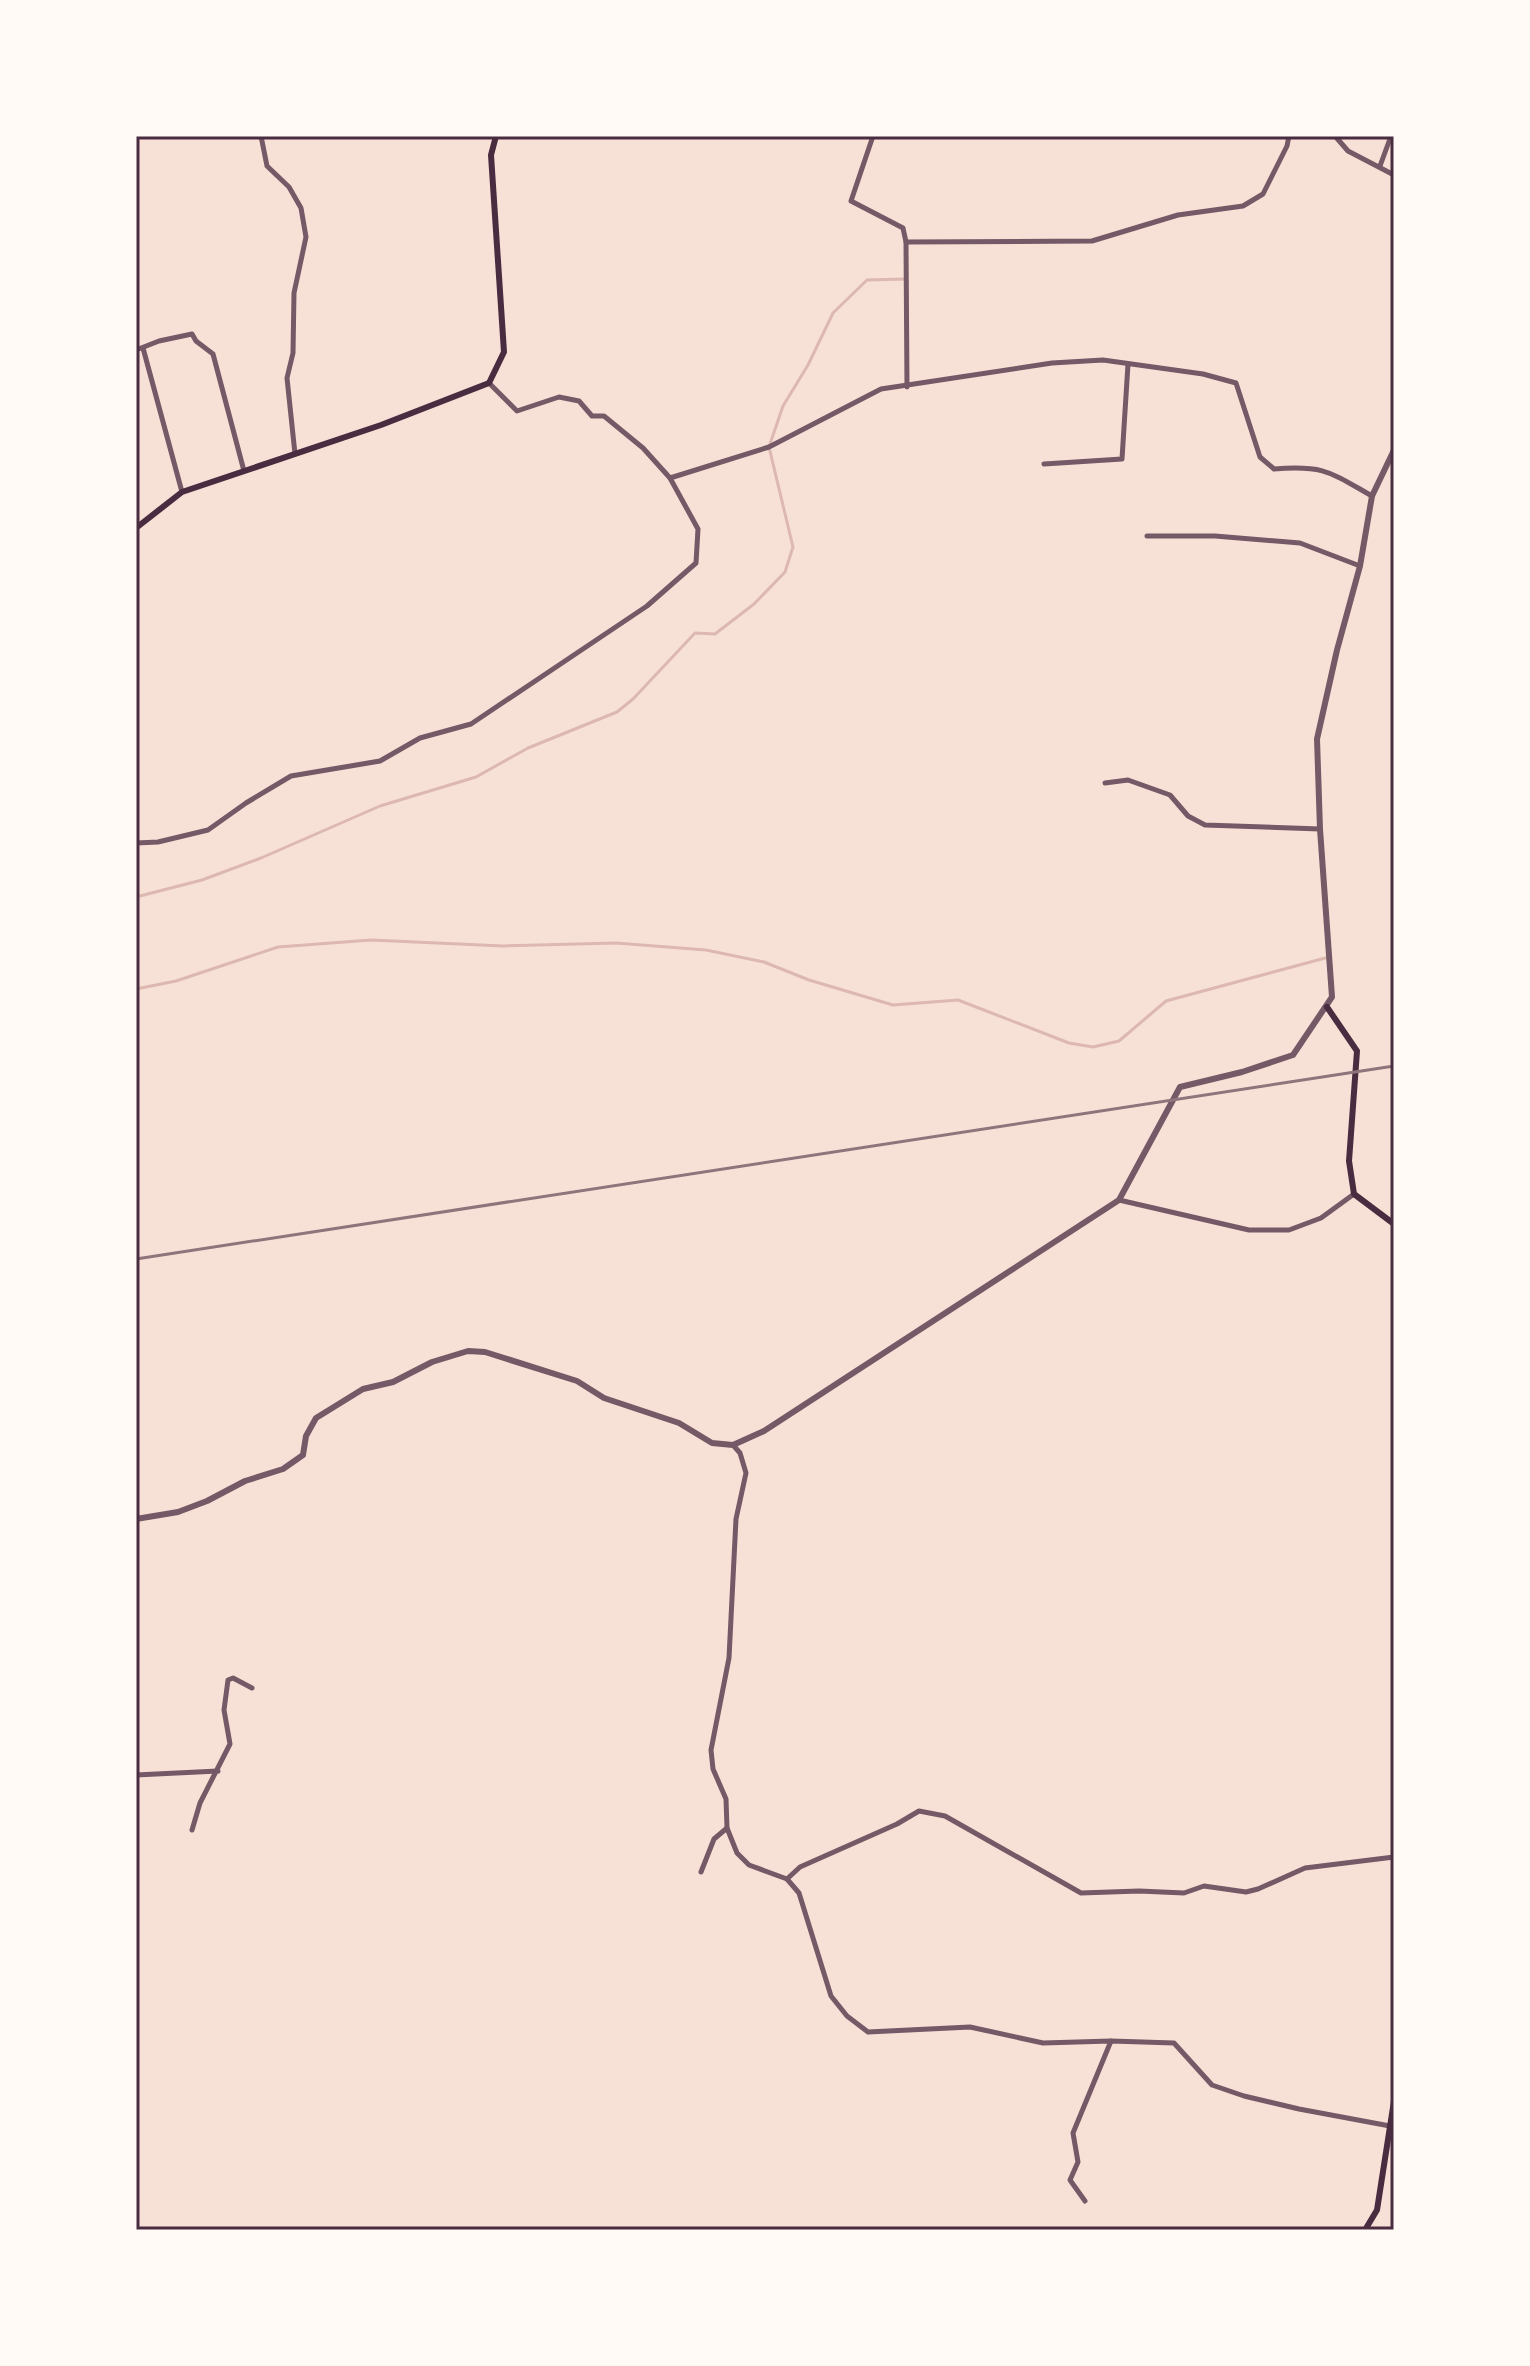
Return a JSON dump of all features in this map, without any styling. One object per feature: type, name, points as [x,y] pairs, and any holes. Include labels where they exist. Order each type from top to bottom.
[{"type":"main road","points":[[136,528],[182,492],[381,425],[489,383],[504,352],[491,155],[496,136]]},
{"type":"main road","points":[[1327,1007],[1357,1051],[1349,1161],[1354,1194],[1394,1224]]},
{"type":"main road","points":[[1365,2230],[1377,2210],[1394,2101]]},
{"type":"street","points":[[261,136],[267,166],[289,187],[301,208],[306,237],[294,293],[293,353],[287,378],[295,454]]},
{"type":"street","points":[[873,136],[851,201],[903,228],[906,242],[907,387]]},
{"type":"street","points":[[906,242],[1092,241],[1178,215],[1243,206],[1263,194],[1289,136]]},
{"type":"street","points":[[1335,136],[1348,151],[1394,175]]},
{"type":"street","points":[[1380,166],[1391,136]]},
{"type":"street","points":[[182,492],[140,349],[159,341],[192,334],[213,354],[244,471]]},
{"type":"street","points":[[670,478],[769,447],[881,389],[1052,363],[1103,360],[1203,374],[1236,383],[1260,457],[1274,469],[1306,466],[1326,470],[1372,496]]},
{"type":"street","points":[[1044,464],[1122,459],[1128,364]]},
{"type":"street","points":[[136,843],[158,842],[208,830],[291,776],[380,761],[420,738],[471,724],[647,606],[696,563],[698,529],[670,478],[643,448],[604,416],[592,416],[579,401],[559,397],[517,411],[489,383]]},
{"type":"street","points":[[136,1519],[178,1512],[245,1481],[283,1469],[303,1455],[306,1436],[316,1418],[363,1389],[393,1382],[432,1362],[468,1351],[485,1352],[577,1381],[604,1398],[679,1423],[712,1443],[733,1445],[764,1431],[1119,1200],[1180,1087],[1242,1072],[1293,1055],[1332,997],[1317,739],[1360,566],[1372,496],[1394,450]]},
{"type":"street","points":[[1147,536],[1215,536],[1300,543],[1360,566]]},
{"type":"street","points":[[1105,783],[1128,780],[1170,795],[1188,816],[1205,825],[1320,829]]},
{"type":"street","points":[[1119,1200],[1249,1230],[1289,1230],[1321,1218],[1354,1194]]},
{"type":"street","points":[[733,1445],[740,1453],[746,1473],[736,1519],[729,1658],[711,1750],[713,1769],[726,1799],[727,1828],[737,1853],[749,1865],[787,1879],[799,1893],[831,1996],[847,2016],[868,2032],[970,2027],[1043,2043],[1174,2043],[1212,2085],[1299,2109],[1390,2126]]},
{"type":"street","points":[[192,1830],[200,1803],[230,1744],[224,1710],[228,1680],[233,1678],[252,1688]]},
{"type":"street","points":[[136,1775],[218,1771]]},
{"type":"street","points":[[787,1879],[800,1867],[919,1811],[945,1816],[1081,1893],[1184,1893],[1204,1886],[1246,1892],[1305,1868],[1394,1857]]},
{"type":"street","points":[[701,1872],[714,1839],[727,1828]]},
{"type":"street","points":[[1085,2201],[1070,2180],[1078,2162],[1073,2133],[1111,2041]]},
{"type":"waterway","points":[[136,897],[202,880],[380,806],[476,777],[528,748],[617,712],[695,633],[715,634],[754,604],[785,572],[793,547],[769,447],[783,406],[808,365],[833,313],[867,280],[906,279]]},
{"type":"waterway","points":[[136,989],[176,981],[278,947],[371,940],[503,946],[616,943],[706,950],[764,962],[809,980],[893,1005],[958,1000],[1069,1043],[1093,1047],[1119,1041],[1166,1001],[1329,957]]},
{"type":"railway","points":[[136,1259],[1394,1066]]}]
